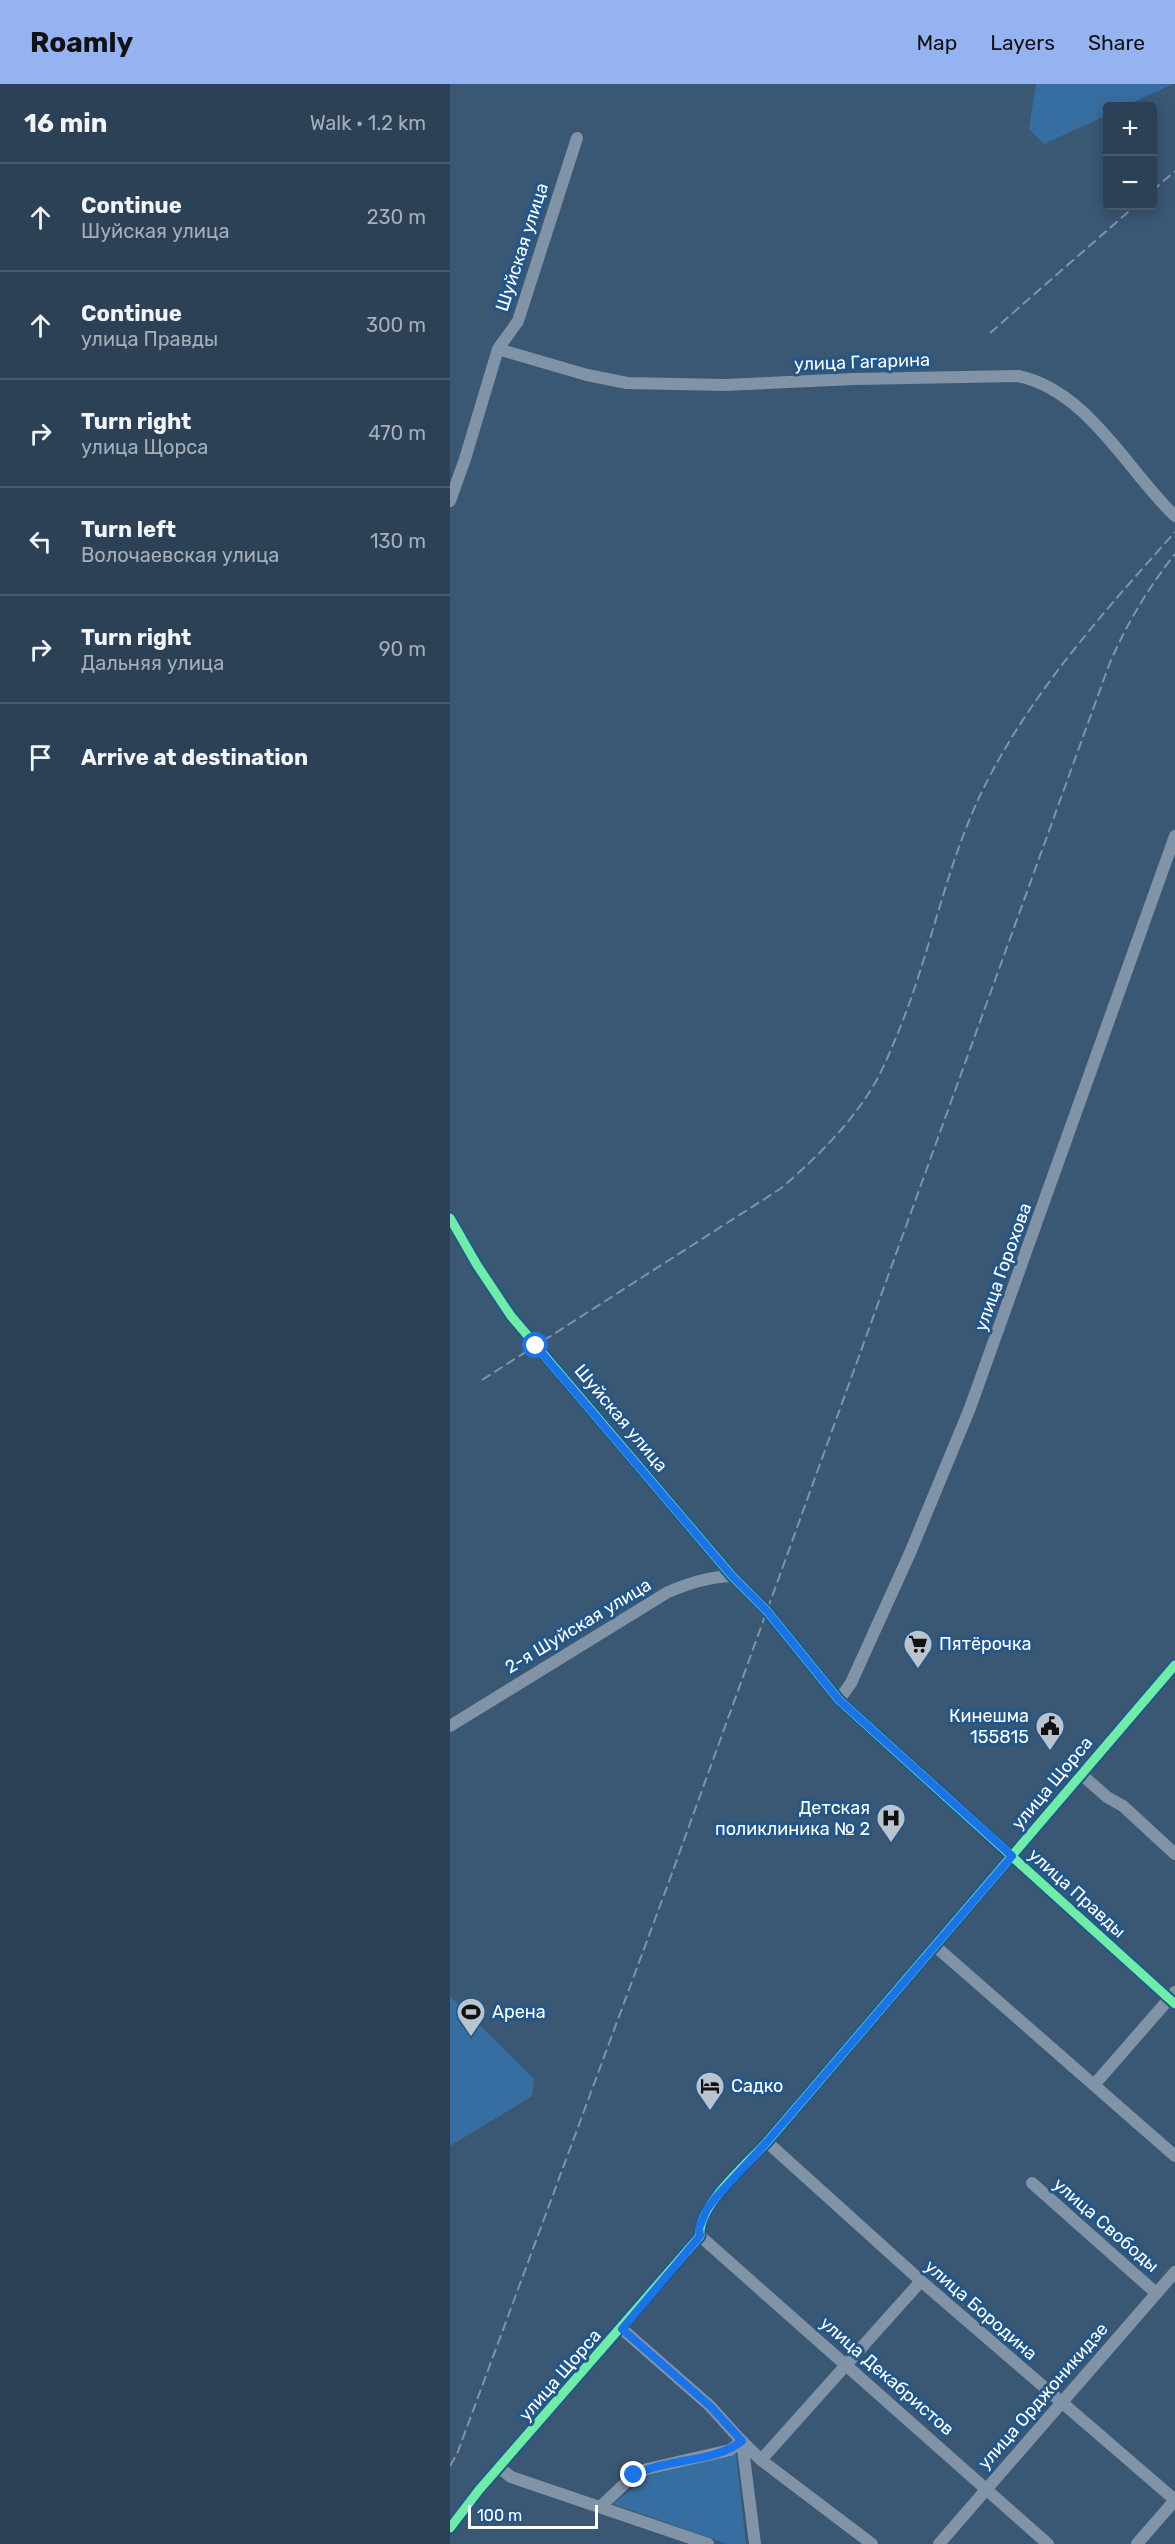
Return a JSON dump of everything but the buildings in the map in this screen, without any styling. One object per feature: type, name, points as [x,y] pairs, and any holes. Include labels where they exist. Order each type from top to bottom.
[{"type":"street","name":"Шуйская улица","points":[[450,501],[498,348],[518,321],[577,138]]},
{"type":"street","name":"улица Гагарина","points":[[498,348],[586,375],[627,383],[724,385],[1018,376],[1032,379],[1049,387],[1079,410],[1118,449],[1157,498],[1175,516]]},
{"type":"street","name":"улица Горохова","points":[[839,1700],[851,1683],[896,1585],[970,1408],[1175,836]]},
{"type":"street","name":"Шуйская улица","points":[[450,1218],[477,1265],[511,1316],[732,1576]]},
{"type":"street","name":"2-я Шуйская улица","points":[[450,1726],[668,1592],[712,1576],[732,1576]]},
{"type":"street","name":"улица Правды","points":[[732,1576],[767,1611],[839,1700],[1173,1998]]},
{"type":"street","name":"улица Щорса","points":[[450,2528],[700,2236],[699,2228],[707,2209],[1175,1665]]},
{"type":"street","points":[[1082,1775],[1107,1797],[1123,1806],[1175,1854]]},
{"type":"street","points":[[935,1946],[1175,2156]]},
{"type":"street","points":[[1094,2085],[1173,1998]]},
{"type":"street","name":"улица Бородина","points":[[767,2142],[1060,2403],[1175,2500]]},
{"type":"street","name":"улица Свободы","points":[[1032,2183],[1156,2293]]},
{"type":"street","name":"улица Декабристов","points":[[700,2236],[1048,2544]]},
{"type":"street","name":"улица Орджоникидзе","points":[[939,2544],[1156,2293],[1175,2280]]},
{"type":"street","points":[[761,2460],[921,2281]]},
{"type":"street","points":[[622,2329],[710,2406],[761,2460],[872,2544]]},
{"type":"street","points":[[600,2507],[634,2475],[647,2469],[730,2450],[742,2441]]},
{"type":"street","points":[[742,2441],[755,2544]]},
{"type":"street","points":[[500,2468],[511,2477],[708,2544]]},
{"type":"street","points":[[1137,2544],[1175,2500]]},
{"type":"shaded area","points":[[1036,84],[1173,84],[1134,102],[1103,102],[1103,117],[1044,144],[1029,129]]},
{"type":"shaded area","name":"Арена","points":[[450,1996],[534,2079],[532,2096],[450,2146]]},
{"type":"shaded area","points":[[736,2454],[746,2544],[728,2544],[613,2504],[649,2475]]},
{"type":"railway","points":[[1157,187],[1175,171]]},
{"type":"railway","points":[[990,333],[1130,210]]},
{"type":"railway","points":[[482,1380],[780,1189],[818,1155],[852,1116],[876,1082],[886,1062],[918,977],[965,830],[996,765],[1017,728],[1066,660],[1175,532]]},
{"type":"railway","points":[[450,2466],[457,2454],[671,1876],[1109,665],[1138,607],[1175,554]]},
{"type":"cycle path","points":[[450,1218],[477,1265],[511,1316],[732,1576],[767,1611],[839,1700],[1175,2004]]},
{"type":"cycle path","points":[[450,2528],[479,2490],[700,2236],[701,2224],[706,2212],[725,2186],[767,2142],[1175,1665]]},
{"type":"place","name":"Пятёрочка","points":[[918,1670]]},
{"type":"place","name":"Кинешма 155815","points":[[1050,1752]]},
{"type":"place","name":"Детская поликлиника № 2","points":[[891,1844]]},
{"type":"place","name":"Арена","points":[[471,2038]]},
{"type":"place","name":"Садко","points":[[710,2112]]},
{"type":"route","points":[[536,1346],[732,1576],[767,1611],[839,1700],[1012,1856],[767,2142],[717,2196],[707,2209],[699,2228],[700,2236],[622,2329],[710,2406],[742,2441],[730,2450],[657,2465],[634,2475]]}]
